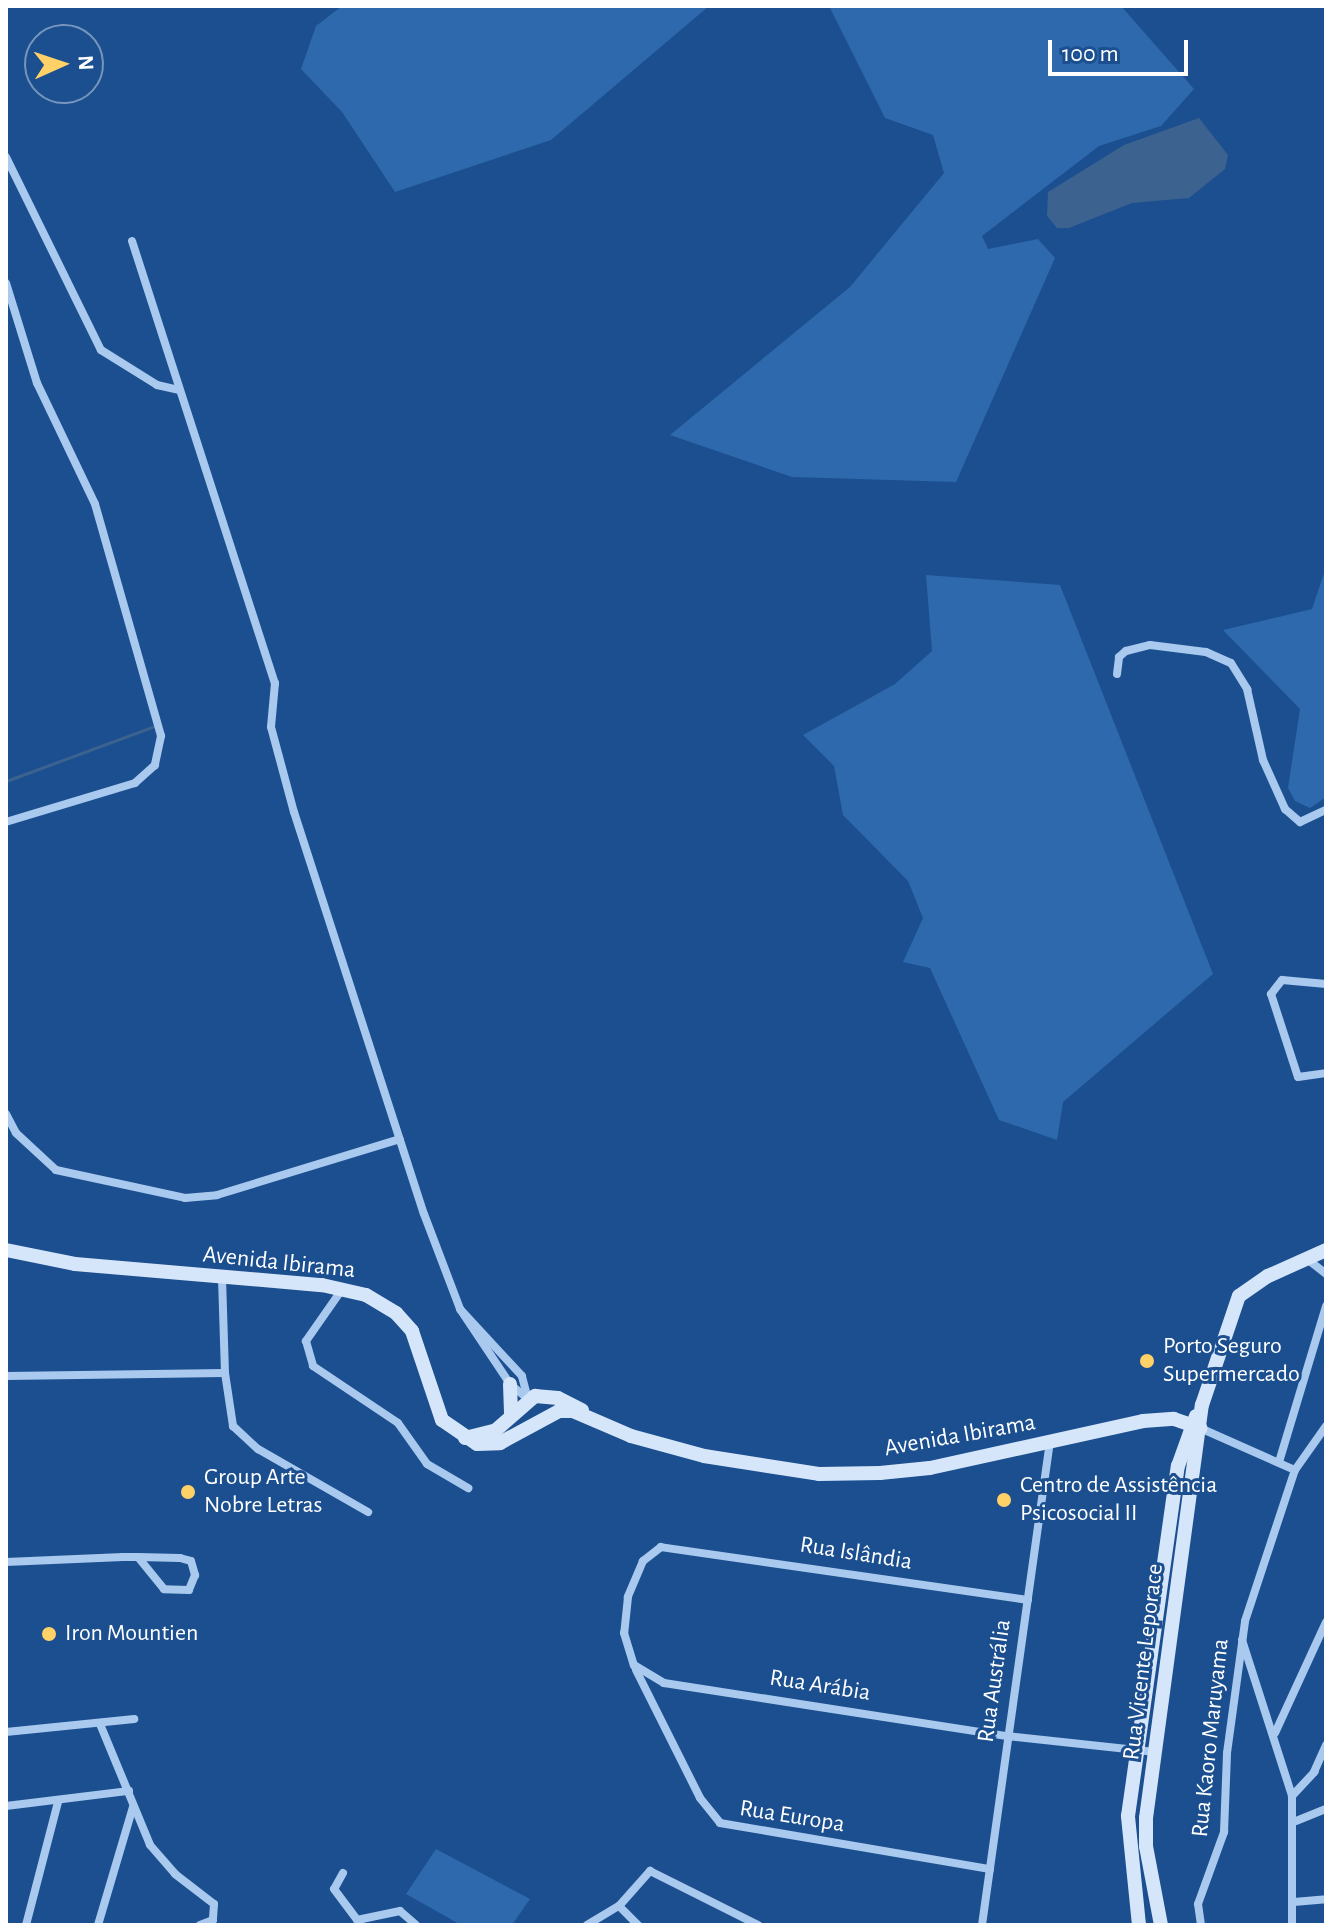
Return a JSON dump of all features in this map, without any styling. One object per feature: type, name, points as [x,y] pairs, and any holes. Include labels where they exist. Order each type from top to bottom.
[{"type":"main road","name":"Avenida Ibirama","points":[[6,1250],[75,1264],[343,1288],[382,1303],[412,1331],[442,1420],[465,1438]]},
{"type":"main road","name":"Rua Vicente Leporace","points":[[1161,1925],[1146,1846],[1195,1426],[1239,1296],[1268,1276],[1326,1250]]},
{"type":"main road","points":[[510,1384],[514,1395],[510,1416]]},
{"type":"main road","name":"Avenida Ibirama","points":[[528,1399],[558,1398],[588,1416],[669,1448],[819,1474],[930,1468],[1143,1421],[1195,1426]]},
{"type":"main road","name":"Avenida Ibirama","points":[[528,1399],[559,1411],[588,1416]]},
{"type":"main road","points":[[465,1438],[496,1430],[528,1399]]},
{"type":"main road","points":[[527,1428],[528,1399]]},
{"type":"main road","points":[[465,1438],[500,1443],[559,1411]]},
{"type":"main road","points":[[1139,1925],[1128,1849],[1136,1750],[1178,1463],[1195,1426]]},
{"type":"street","points":[[6,157],[101,350],[157,385],[178,390]]},
{"type":"street","points":[[132,241],[275,683],[275,741],[400,1139],[460,1309],[510,1384],[528,1399]]},
{"type":"street","points":[[6,283],[37,383],[95,504],[161,736],[155,765],[135,783],[6,822]]},
{"type":"street","points":[[1117,674],[1119,657],[1126,651],[1150,645],[1206,652],[1231,663],[1247,689],[1263,760],[1285,809],[1300,822],[1326,810]]},
{"type":"street","points":[[1326,984],[1282,980],[1271,994],[1273,1010],[1293,1069],[1303,1079],[1326,1073]]},
{"type":"street","points":[[6,1114],[16,1133],[56,1170],[185,1198],[217,1195],[400,1139]]},
{"type":"street","points":[[1307,1259],[1326,1274]]},
{"type":"street","points":[[222,1278],[225,1373],[233,1426],[242,1439],[368,1512]]},
{"type":"street","points":[[343,1288],[306,1341],[313,1366],[398,1423],[427,1464],[468,1488]]},
{"type":"street","points":[[1279,1462],[1326,1306]]},
{"type":"street","points":[[460,1309],[522,1376],[528,1399]]},
{"type":"street","points":[[6,1376],[225,1373]]},
{"type":"street","points":[[1195,1426],[1295,1470]]},
{"type":"street","name":"Rua Kaoro Maruyama","points":[[1201,1925],[1198,1904],[1224,1832],[1241,1637],[1295,1470],[1326,1426]]},
{"type":"street","name":"Rua Austrália","points":[[982,1925],[1050,1443]]},
{"type":"street","name":"Rua Islândia","points":[[634,1665],[624,1633],[628,1597],[647,1554],[678,1547],[1028,1600]]},
{"type":"street","points":[[6,1562],[138,1557],[191,1561],[195,1575],[189,1590],[164,1589],[138,1557]]},
{"type":"street","points":[[1275,1734],[1326,1622]]},
{"type":"street","points":[[1241,1637],[1275,1734],[1292,1796],[1296,1821],[1292,1925]]},
{"type":"street","name":"Rua Arábia","points":[[634,1665],[664,1683],[1007,1736],[1155,1752]]},
{"type":"street","name":"Rua Europa","points":[[634,1665],[700,1798],[720,1823],[990,1869]]},
{"type":"street","points":[[6,1732],[134,1719]]},
{"type":"street","points":[[100,1724],[134,1806],[161,1860],[214,1904],[213,1920],[200,1925]]},
{"type":"street","points":[[1292,1796],[1314,1772],[1326,1745]]},
{"type":"street","points":[[6,1806],[129,1791]]},
{"type":"street","points":[[26,1925],[58,1802]]},
{"type":"street","points":[[98,1925],[134,1806]]},
{"type":"street","points":[[1296,1821],[1326,1809]]},
{"type":"street","points":[[587,1925],[619,1906],[653,1871],[758,1925]]},
{"type":"street","points":[[343,1873],[334,1889],[359,1922],[400,1911],[416,1925]]},
{"type":"street","points":[[1294,1902],[1326,1899]]},
{"type":"street","points":[[619,1906],[638,1925]]},
{"type":"shaded area","points":[[342,6],[709,6],[551,140],[395,192],[342,112],[301,69],[316,26]]},
{"type":"shaded area","points":[[829,6],[1121,6],[1194,89],[1161,126],[1099,146],[982,236],[988,249],[1038,239],[1055,258],[956,482],[792,477],[670,435],[850,287],[944,173],[933,135],[885,118]]},
{"type":"shaded area","points":[[1199,118],[1228,155],[1225,169],[1189,198],[1132,203],[1069,228],[1057,228],[1047,216],[1048,192],[1124,145]]},
{"type":"shaded area","points":[[1326,567],[1326,797],[1310,808],[1295,801],[1288,788],[1300,709],[1223,630],[1312,609]]},
{"type":"shaded area","points":[[926,575],[1060,585],[1213,974],[1063,1102],[1057,1140],[999,1120],[930,968],[903,962],[923,918],[908,881],[843,815],[834,766],[803,735],[895,684],[932,651]]},
{"type":"shaded area","points":[[436,1849],[530,1899],[512,1925],[461,1925],[406,1894]]},
{"type":"waterway","points":[[6,781],[152,727]]},
{"type":"place","name":"Porto Seguro Supermercado","points":[[1147,1361]]},
{"type":"place","name":"Group Arte Nobre Letras","points":[[188,1492]]},
{"type":"place","name":"Centro de Assistência Psicosocial II","points":[[1004,1500]]},
{"type":"place","name":"Iron Mountien","points":[[49,1634]]}]
